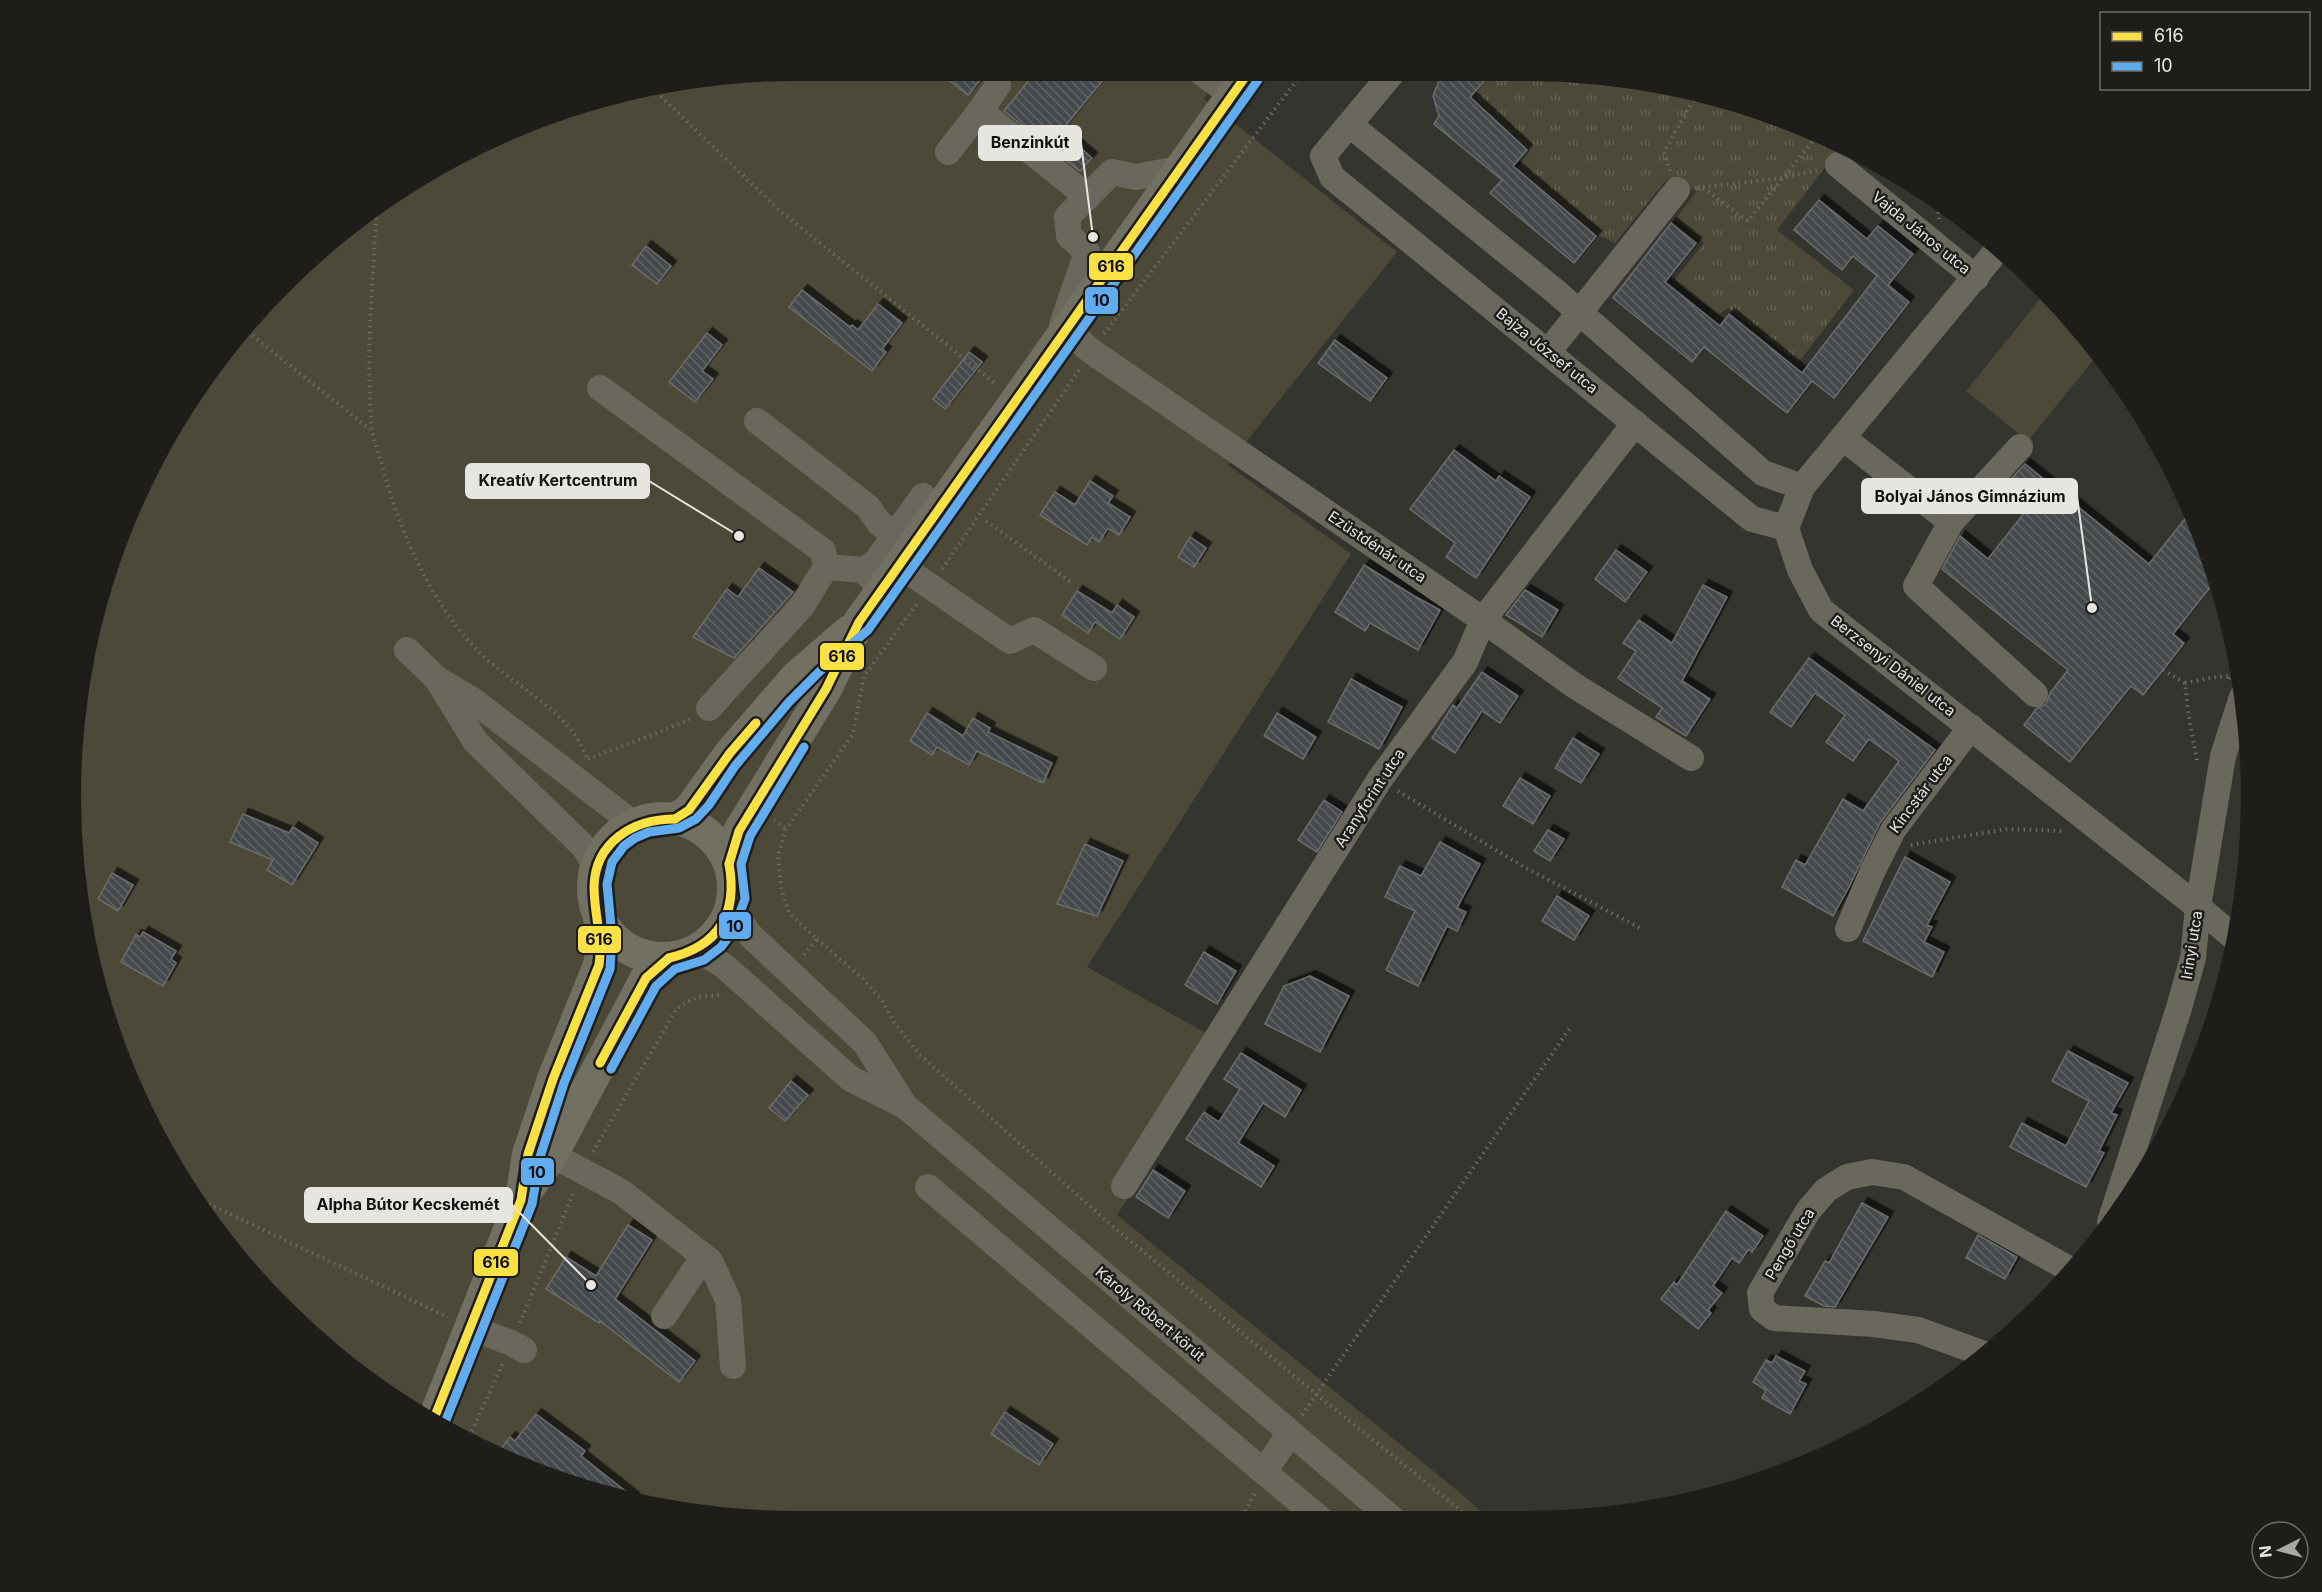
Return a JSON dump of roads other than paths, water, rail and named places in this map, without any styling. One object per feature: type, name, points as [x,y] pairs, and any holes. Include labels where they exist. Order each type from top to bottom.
[{"type":"main road","points":[[729,864],[739,831],[826,689],[890,561],[1016,400],[1240,84]]},
{"type":"main road","points":[[675,819],[689,810],[730,753],[797,676],[859,622]]},
{"type":"main road","points":[[436,1414],[521,1200],[552,1155],[646,978],[718,932],[730,908],[733,886],[729,864],[720,848],[708,834],[687,822],[675,819],[654,819],[634,824],[611,842],[596,868],[593,884],[602,949],[599,964],[553,1079],[528,1154],[521,1200]]},
{"type":"main road","points":[[599,916],[615,939],[627,948],[654,958],[683,954]]},
{"type":"street","points":[[1386,81],[1350,125],[1580,312],[1763,473],[1802,488]]},
{"type":"street","points":[[948,152],[998,86]]},
{"type":"street","points":[[980,111],[1088,197]]},
{"type":"street","name":"Bajza József utca","points":[[1350,125],[1323,156],[1332,177],[1752,519],[1786,528]]},
{"type":"street","name":"Vajda János utca","points":[[1838,165],[1976,278]]},
{"type":"street","points":[[1060,338],[1087,252],[1069,236],[1067,217],[1112,172],[1136,177],[1178,169]]},
{"type":"street","points":[[1548,352],[1677,190]]},
{"type":"street","points":[[1786,528],[1802,488],[1993,255]]},
{"type":"street","name":"Ezüstdénár utca","points":[[1060,338],[1091,351],[1483,620],[1575,686],[1691,758]]},
{"type":"street","points":[[600,388],[823,551],[826,567],[802,606],[709,708]]},
{"type":"street","points":[[758,421],[868,507],[879,524],[890,561]]},
{"type":"street","name":"Aranyforint utca","points":[[1124,1186],[1380,779],[1465,662],[1483,620],[1635,423]]},
{"type":"street","points":[[1843,438],[1951,522]]},
{"type":"street","points":[[2020,447],[1951,522],[1916,586],[2036,694]]},
{"type":"street","points":[[890,561],[923,496]]},
{"type":"street","name":"Berzsenyi Dániel utca","points":[[1786,528],[1800,570],[1821,610],[2228,932]]},
{"type":"street","points":[[826,567],[890,561],[1010,641],[1034,630],[1094,668]]},
{"type":"street","points":[[407,650],[437,679],[474,701],[576,782],[634,824]]},
{"type":"street","points":[[437,679],[475,741],[585,848],[596,868]]},
{"type":"street","name":"Irinyi utca","points":[[2140,1162],[2193,958],[2198,907],[2223,756],[2236,715]]},
{"type":"street","name":"Kincstár utca","points":[[1848,929],[1893,830],[1971,728]]},
{"type":"street","name":"Károly Róbert körút","points":[[730,908],[751,936],[866,1043],[905,1106]]},
{"type":"street","name":"Károly Róbert körút","points":[[683,954],[723,965],[852,1079],[905,1106],[1384,1511]]},
{"type":"street","points":[[552,1155],[620,1191],[710,1261],[728,1300],[733,1366]]},
{"type":"street","name":"Pengő utca","points":[[1976,1351],[1918,1330],[1874,1324],[1774,1318],[1762,1309],[1760,1293],[1808,1211],[1826,1190],[1847,1177],[1872,1172],[1904,1177],[2064,1266]]},
{"type":"street","points":[[928,1187],[1312,1511]]},
{"type":"street","points":[[664,1316],[704,1256]]},
{"type":"street","points":[[470,1327],[518,1347]]},
{"type":"street","points":[[1264,1472],[1290,1433]]},
{"type":"place","name":"Benzinkút","points":[[1093,237]]},
{"type":"place","name":"Kreatív Kertcentrum","points":[[739,536]]},
{"type":"place","name":"Bolyai János Gimnázium","points":[[2092,608]]},
{"type":"place","name":"Alpha Bútor Kecskemét","points":[[591,1285]]}]
